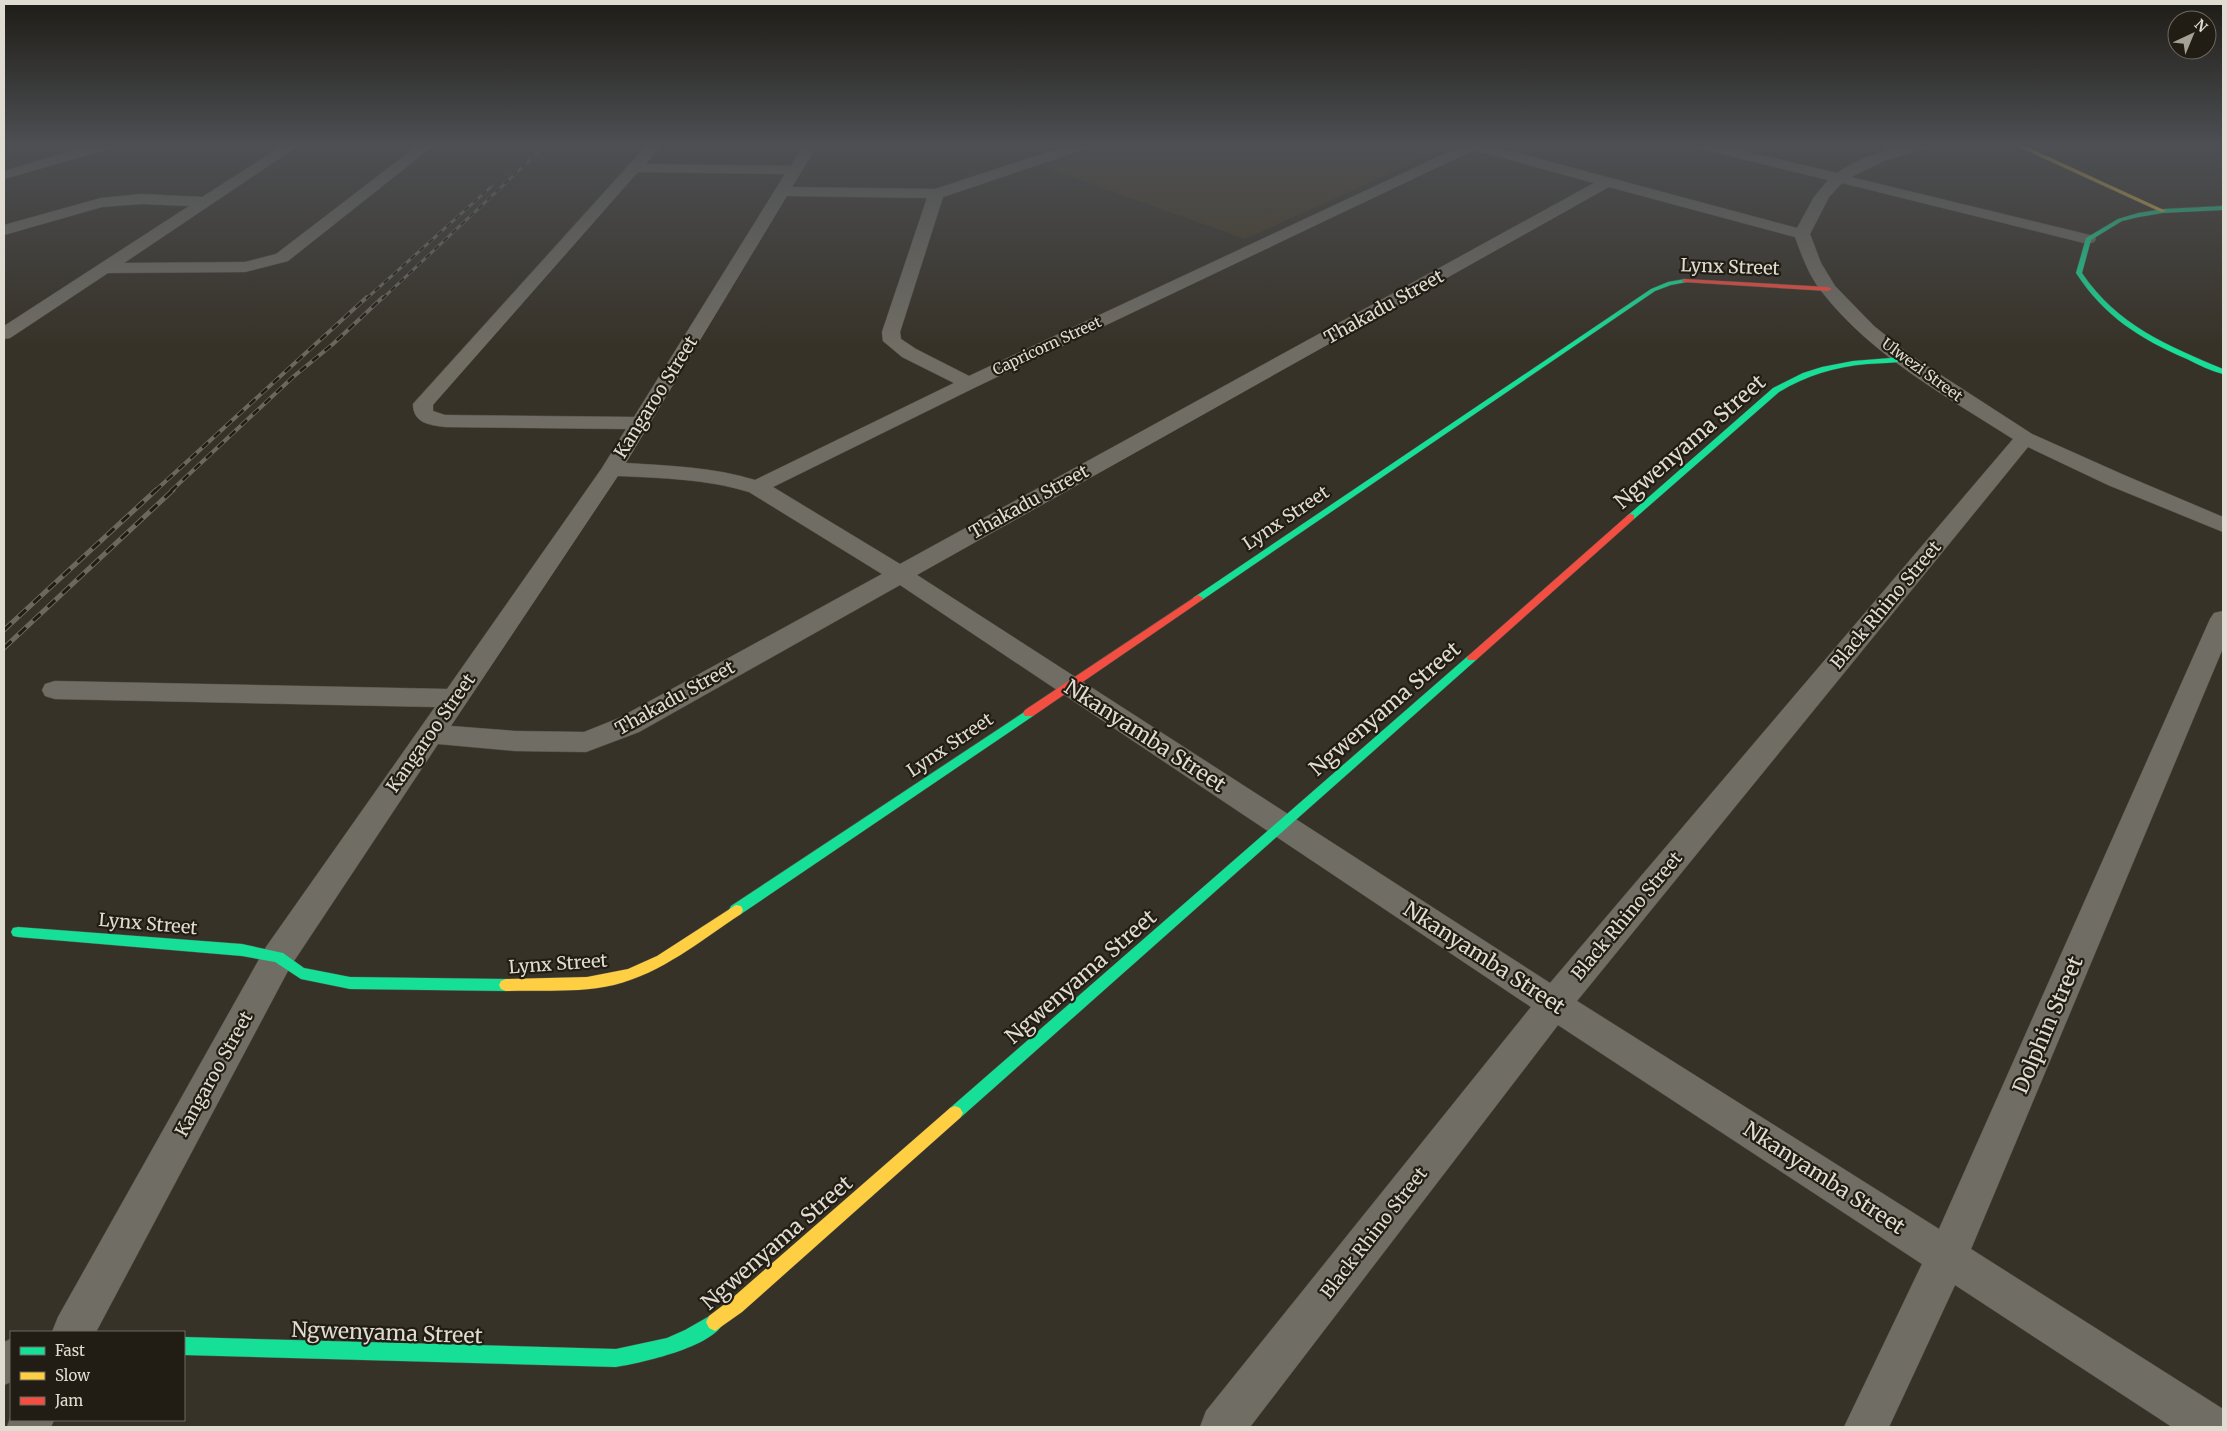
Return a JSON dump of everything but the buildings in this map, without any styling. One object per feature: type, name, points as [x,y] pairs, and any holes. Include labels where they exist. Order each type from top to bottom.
[{"type":"street","points":[[4,230],[66,213]]},
{"type":"street","points":[[4,334],[189,213]]},
{"type":"street","points":[[106,268],[245,267],[271,262],[282,258],[340,213]]},
{"type":"street","points":[[593,213],[430,394],[422,404],[423,413],[432,418],[445,421],[639,423]]},
{"type":"street","name":"Kangaroo Street","points":[[74,1331],[278,957],[612,469],[770,213]]},
{"type":"street","points":[[929,213],[891,332],[892,341],[909,353],[969,383]]},
{"type":"street","name":"Capricorn Street","points":[[757,487],[969,383],[1331,213]]},
{"type":"street","name":"Thakadu Street","points":[[429,734],[586,742],[629,725],[1551,213]]},
{"type":"street","points":[[1724,213],[1802,234],[1814,213]]},
{"type":"street","points":[[1980,213],[2088,239]]},
{"type":"street","points":[[2151,213],[2120,220],[2088,239],[2079,272],[2089,290],[2109,309],[2149,337],[2223,372]]},
{"type":"street","name":"Ulwezi Street","points":[[1802,234],[1813,263],[1828,289],[1868,330],[1903,359],[2025,438],[2116,480],[2223,525]]},
{"type":"street","name":"Lynx Street","points":[[18,932],[184,944],[278,957],[301,973],[350,983],[486,986],[586,983],[615,979],[647,967],[679,948],[1653,290],[1670,283],[1694,281],[1828,289]]},
{"type":"street","name":"Ngwenyama Street","points":[[185,1346],[616,1358],[657,1352],[704,1330],[736,1306],[1776,390],[1806,372],[1824,366],[1903,359]]},
{"type":"street","name":"Black Rhino Street","points":[[1222,1427],[1554,1004],[2025,438]]},
{"type":"street","points":[[612,469],[683,473],[733,480],[757,487]]},
{"type":"street","name":"Nkanyamba Street","points":[[757,487],[899,574],[1554,1004],[2211,1427]]},
{"type":"street","name":"Dolphin Street","points":[[1866,1427],[1947,1257],[2223,619]]},
{"type":"street","points":[[55,690],[454,698]]},
{"type":"shaded area","points":[[1171,213],[1303,213],[1245,239]]},
{"type":"railway","points":[[366,299],[462,213]]},
{"type":"railway","points":[[382,299],[474,213]]},
{"type":"railway","points":[[155,491],[367,297]]},
{"type":"railway","points":[[171,491],[293,377],[333,344],[383,297]]},
{"type":"railway","points":[[4,630],[156,490]]},
{"type":"railway","points":[[4,648],[173,490]]},
{"type":"traffic: fast","points":[[2152,213],[2120,220],[2088,239],[2079,273],[2091,291],[2123,321],[2162,345],[2223,372]]},
{"type":"traffic: fast","points":[[1198,598],[1653,290],[1670,283],[1685,281]]},
{"type":"traffic: fast","points":[[1631,517],[1776,390],[1791,381],[1837,366],[1869,361],[1903,359]]},
{"type":"traffic: fast","points":[[955,1113],[1472,658]]},
{"type":"traffic: fast","points":[[736,910],[1029,713]]},
{"type":"traffic: fast","points":[[18,932],[242,950],[278,957],[301,973],[350,983],[506,985]]},
{"type":"traffic: fast","points":[[185,1346],[616,1358],[643,1354],[667,1347],[691,1337],[715,1322]]},
{"type":"traffic: slow","points":[[506,985],[587,983],[630,974],[662,960],[736,910]]},
{"type":"traffic: slow","points":[[715,1322],[736,1306],[955,1113]]},
{"type":"traffic: jam","points":[[1685,281],[1828,289]]},
{"type":"traffic: jam","points":[[1472,658],[1631,517]]},
{"type":"traffic: jam","points":[[1029,713],[1198,598]]}]
